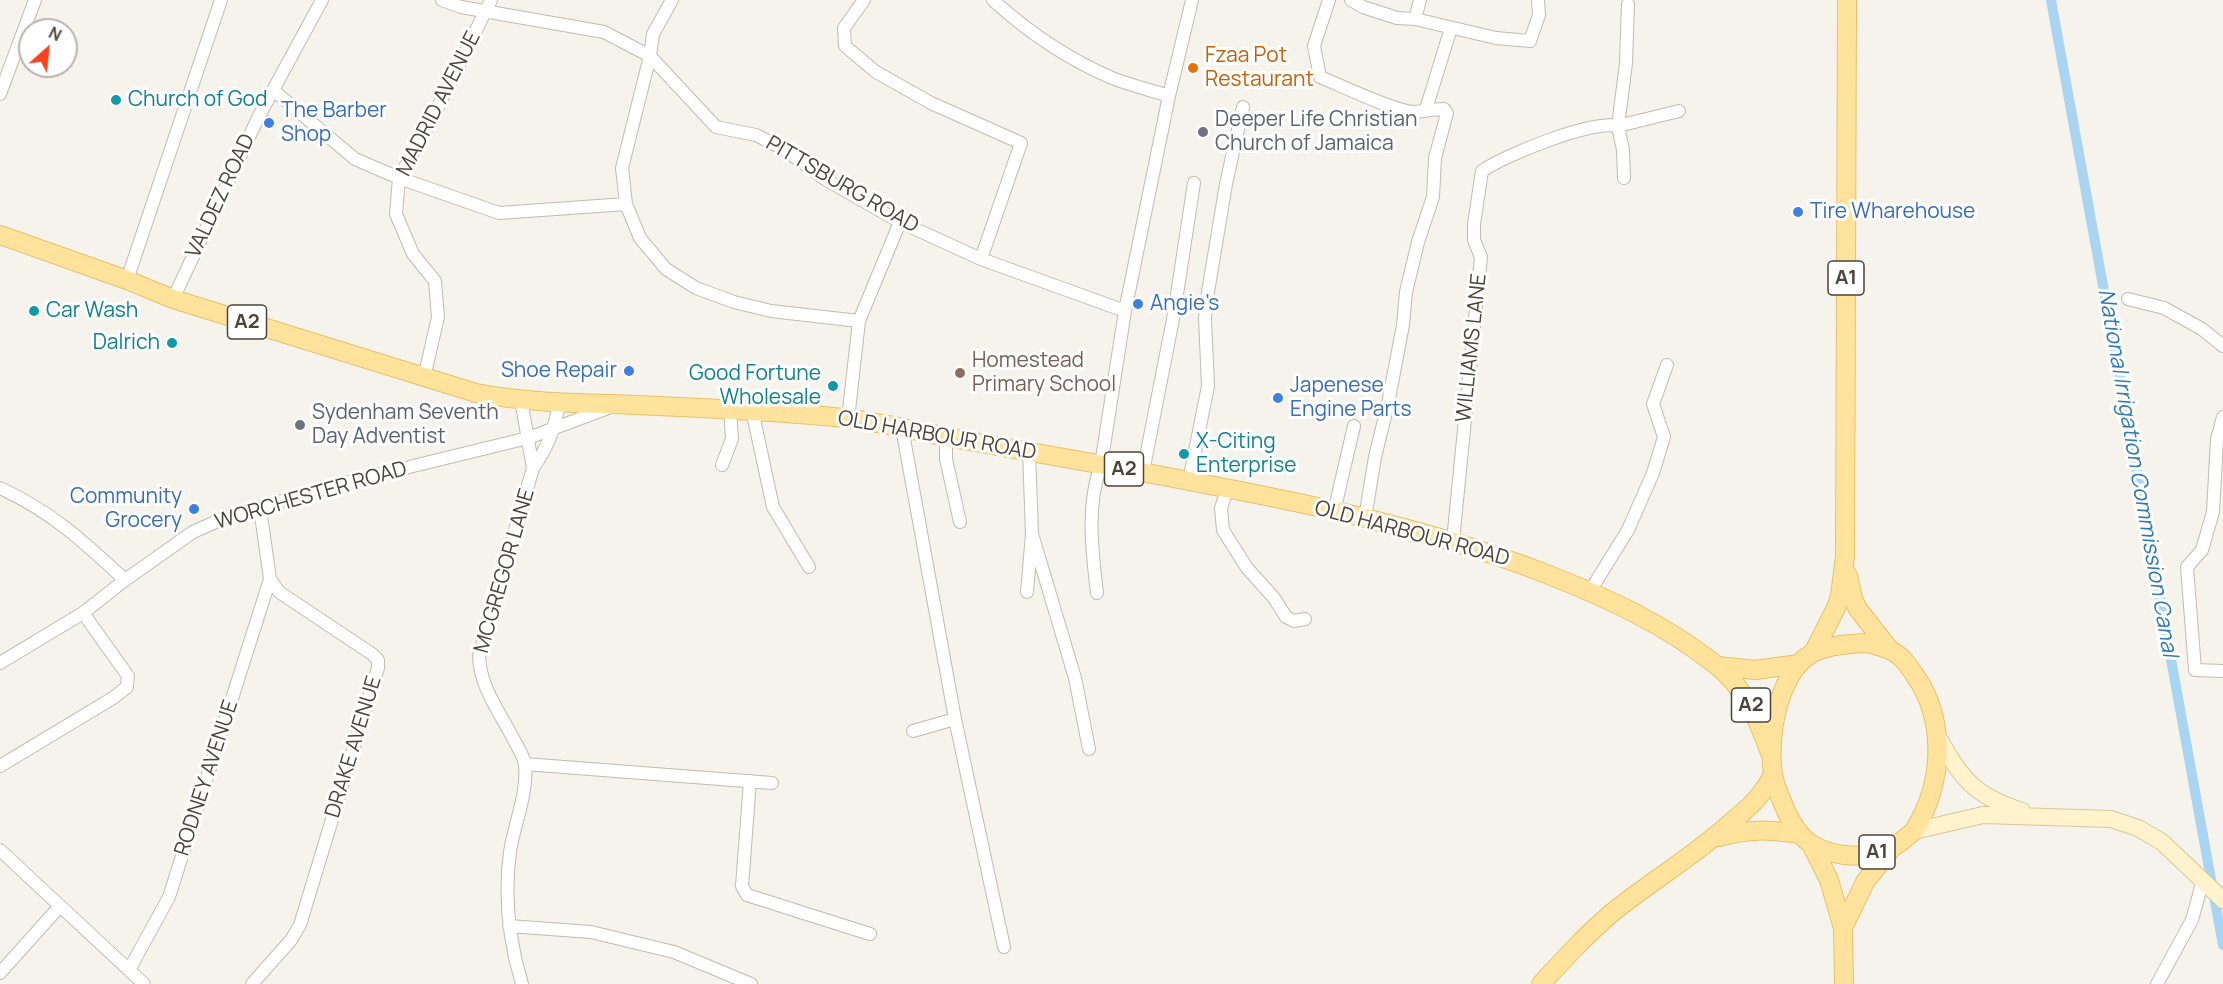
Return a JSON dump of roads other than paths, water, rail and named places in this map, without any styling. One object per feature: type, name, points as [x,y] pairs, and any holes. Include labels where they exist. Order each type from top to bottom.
[{"type":"main road","name":"A1","points":[[1844,984],[1843,928],[1829,880],[1806,839],[1786,811],[1773,775],[1770,753],[1777,708],[1784,689],[1806,659],[1836,608],[1840,596],[1845,556],[1847,0]]},
{"type":"main road","name":"OLD HARBOUR ROAD","points":[[0,235],[127,280],[173,299],[476,393],[559,403],[752,410],[848,419],[1143,472],[1365,518],[1453,542],[1499,556],[1590,591],[1654,623],[1718,666],[1754,709],[1770,753]]},
{"type":"main road","name":"A1","points":[[1843,928],[1865,882],[1892,848],[1914,831],[1929,798],[1935,775],[1938,737],[1935,718],[1923,687],[1907,663],[1890,650],[1857,609],[1845,556]]},
{"type":"main road","name":"A1","points":[[1806,659],[1847,644],[1866,643],[1890,650]]},
{"type":"main road","name":"OLD HARBOUR ROAD","points":[[1718,666],[1755,670],[1806,659]]},
{"type":"main road","points":[[1938,737],[1957,770],[1975,788],[1991,800],[2037,816]]},
{"type":"main road","points":[[1541,984],[1576,946],[1614,912],[1713,839],[1753,805],[1773,775]]},
{"type":"main road","points":[[1914,831],[1983,815],[2111,819],[2138,828],[2162,842],[2220,897]]},
{"type":"main road","points":[[1713,839],[1745,830],[1758,829],[1806,839]]},
{"type":"main road","name":"A1","points":[[1806,839],[1827,850],[1854,856],[1892,848]]},
{"type":"street","points":[[0,94],[34,0]]},
{"type":"street","points":[[127,280],[221,0]]},
{"type":"street","name":"VALDEZ ROAD","points":[[173,299],[273,90],[322,0]]},
{"type":"street","name":"PITTSBURG ROAD","points":[[442,0],[461,7],[488,6],[604,32],[650,56],[716,127],[756,135],[776,145],[825,179],[900,222],[981,259],[1125,311]]},
{"type":"street","points":[[672,0],[653,34],[650,56],[622,168],[626,204],[640,238],[666,268],[696,288],[771,312],[859,321]]},
{"type":"street","points":[[864,0],[844,28],[845,46],[876,72],[931,103],[1021,143],[981,259]]},
{"type":"street","points":[[993,0],[1016,21],[1062,52],[1113,78],[1169,96]]},
{"type":"street","points":[[1097,593],[1091,539],[1094,484],[1101,465],[1125,311],[1169,96],[1192,0]]},
{"type":"street","points":[[1329,0],[1314,46],[1320,77],[1398,109],[1414,112],[1444,109],[1447,113],[1435,158],[1433,197],[1418,242],[1406,292],[1403,325],[1365,518]]},
{"type":"street","points":[[1351,0],[1363,7],[1397,18],[1415,19],[1497,38],[1530,41],[1539,15],[1538,0]]},
{"type":"street","points":[[1415,19],[1420,0]]},
{"type":"street","points":[[1624,178],[1623,150],[1618,126],[1626,63],[1628,4]]},
{"type":"street","name":"MADRID AVENUE","points":[[424,378],[438,317],[435,281],[413,254],[396,214],[399,177],[436,111],[488,6]]},
{"type":"street","points":[[1426,109],[1451,28]]},
{"type":"street","points":[[273,90],[355,159],[499,213],[626,204]]},
{"type":"street","points":[[1189,482],[1208,386],[1205,318],[1208,292],[1226,184],[1243,107]]},
{"type":"street","points":[[1618,126],[1679,111]]},
{"type":"street","name":"WILLIAMS LANE","points":[[1453,542],[1481,257],[1474,240],[1474,224],[1482,171],[1495,162],[1562,136],[1594,126],[1618,126]]},
{"type":"street","points":[[1143,472],[1174,314],[1194,183]]},
{"type":"street","points":[[848,419],[859,321],[900,222]]},
{"type":"street","points":[[2128,299],[2164,308],[2202,329],[2223,346]]},
{"type":"street","points":[[1590,591],[1628,530],[1653,473],[1664,437],[1653,404],[1667,365]]},
{"type":"street","name":"MCGREGOR LANE","points":[[521,400],[533,468]]},
{"type":"street","name":"MCGREGOR LANE","points":[[525,764],[485,687],[480,672],[479,656],[533,468],[546,450],[555,429],[559,403]]},
{"type":"street","name":"WORCHESTER ROAD","points":[[0,663],[83,613],[193,532],[231,515],[364,478],[528,438],[618,405]]},
{"type":"street","points":[[722,465],[732,439],[730,409]]},
{"type":"street","points":[[752,410],[773,507],[809,567]]},
{"type":"street","points":[[2223,417],[2217,439],[2213,512],[2202,550],[2187,567],[2194,670],[2223,671]]},
{"type":"street","points":[[1334,512],[1354,426]]},
{"type":"street","points":[[902,428],[955,719],[1004,947]]},
{"type":"street","points":[[946,437],[946,459],[960,522]]},
{"type":"street","points":[[1027,592],[1032,534],[1029,451]]},
{"type":"street","points":[[0,488],[31,502],[78,536],[125,580]]},
{"type":"street","points":[[1227,490],[1221,508],[1223,530],[1247,568],[1274,598],[1286,617],[1294,621],[1305,619]]},
{"type":"street","points":[[260,508],[270,579]]},
{"type":"street","points":[[1032,534],[1075,678],[1089,749]]},
{"type":"street","name":"RODNEY AVENUE","points":[[129,970],[169,897],[270,579]]},
{"type":"street","name":"DRAKE AVENUE","points":[[252,984],[291,940],[300,925],[378,668],[378,660],[372,654],[279,592],[270,579]]},
{"type":"street","points":[[0,766],[128,687],[128,676],[83,613]]},
{"type":"street","points":[[913,730],[955,719]]},
{"type":"street","points":[[522,984],[514,958],[508,903],[510,852],[524,782],[525,764],[772,783]]},
{"type":"street","points":[[750,781],[742,886],[744,891],[747,894],[870,934]]},
{"type":"street","points":[[0,850],[144,984]]},
{"type":"street","points":[[2157,984],[2192,920],[2201,878]]},
{"type":"street","points":[[0,973],[60,906]]},
{"type":"street","points":[[509,926],[591,932],[674,952],[751,984]]},
{"type":"waterway","name":"National Irrigation Commission Canal","points":[[2051,0],[2223,945]]},
{"type":"place","name":"Fzaa Pot Restaurant","points":[[1193,68]]},
{"type":"place","name":"Church of God","points":[[116,100]]},
{"type":"place","name":"The Barber Shop","points":[[269,123]]},
{"type":"place","name":"Deeper Life Christian Church of Jamaica","points":[[1203,132]]},
{"type":"place","name":"Tire Wharehouse","points":[[1798,212]]},
{"type":"place","name":"Angie's","points":[[1138,304]]},
{"type":"place","name":"Car Wash","points":[[34,311]]},
{"type":"place","name":"Dalrich","points":[[172,343]]},
{"type":"place","name":"Shoe Repair","points":[[629,371]]},
{"type":"place","name":"Homestead Primary School","points":[[960,373]]},
{"type":"place","name":"Good Fortune Wholesale","points":[[833,386]]},
{"type":"place","name":"Japenese Engine Parts","points":[[1278,398]]},
{"type":"place","name":"Sydenham Seventh Day Adventist","points":[[300,425]]},
{"type":"place","name":"X-Citing Enterprise","points":[[1184,454]]},
{"type":"place","name":"Community Grocery","points":[[194,509]]}]
